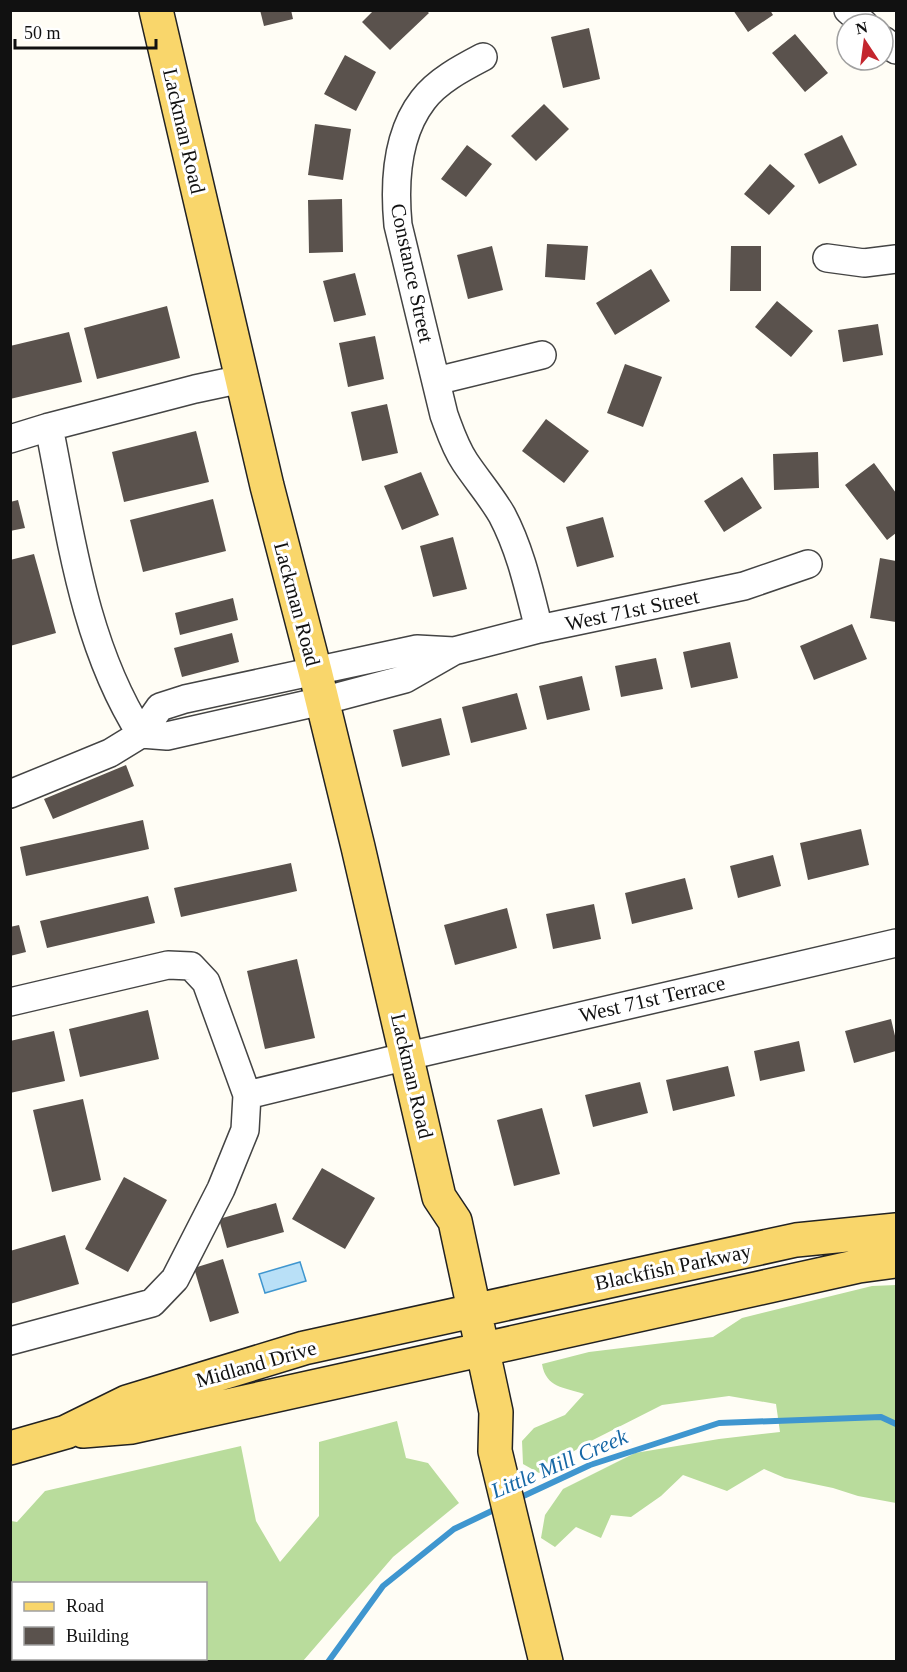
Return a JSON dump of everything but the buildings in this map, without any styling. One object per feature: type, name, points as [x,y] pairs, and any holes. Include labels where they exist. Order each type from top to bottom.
[{"type":"main road","name":"Lackman Road","points":[[156,10],[267,486],[319,686],[440,1197],[433,1226],[463,1312],[471,1351],[475,1418],[495,1451],[546,1662]]},
{"type":"main road","name":"Blackfish Parkway","points":[[463,1312],[796,1240],[897,1230]]},
{"type":"main road","name":"Blackfish Parkway","points":[[471,1351],[859,1266],[897,1261]]},
{"type":"main road","name":"Midland Drive","points":[[10,1448],[66,1432],[127,1402],[304,1348],[463,1312]]},
{"type":"main road","name":"Midland Drive","points":[[66,1432],[132,1427],[471,1351]]},
{"type":"street","name":"Constance Street","points":[[483,57],[461,69],[423,99],[410,122],[400,148],[395,197],[398,225],[452,438],[465,462],[502,515],[523,564],[539,629]]},
{"type":"street","points":[[827,258],[864,263],[897,259]]},
{"type":"street","points":[[436,381],[542,355]]},
{"type":"street","points":[[10,439],[49,427],[242,379]]},
{"type":"street","points":[[10,794],[110,753],[141,734],[123,705],[114,684],[83,594],[49,427]]},
{"type":"street","name":"West 71st Street","points":[[141,734],[159,707],[185,699],[319,686],[417,649],[454,651],[539,629],[744,586],[808,564]]},
{"type":"street","name":"West 71st Terrace","points":[[247,1095],[897,943]]},
{"type":"street","points":[[10,1002],[168,965],[191,966],[206,982],[247,1095],[245,1130],[221,1189],[175,1278],[152,1303],[10,1341]]},
{"type":"green space","points":[[896,1285],[896,1503],[785,1478],[764,1469],[727,1491],[683,1475],[661,1496],[631,1517],[611,1515],[601,1538],[576,1527],[555,1547],[541,1538],[545,1515],[563,1489],[635,1453],[719,1439],[780,1432],[776,1404],[729,1396],[662,1405],[587,1443],[539,1473],[523,1464],[522,1441],[534,1428],[565,1415],[584,1394],[552,1382],[547,1378],[542,1364],[589,1352],[713,1337],[742,1318],[872,1286]]},
{"type":"green space","points":[[397,1421],[406,1458],[428,1463],[459,1503],[393,1557],[303,1661],[113,1661],[207,1660],[207,1582],[12,1582],[11,1616],[11,1521],[17,1522],[45,1491],[241,1446],[256,1521],[280,1562],[319,1516],[319,1442]]},
{"type":"water","points":[[300,1262],[306,1281],[265,1293],[259,1274]]},
{"type":"waterway","name":"Little Mill Creek","points":[[517,1499],[590,1465],[719,1423],[881,1417],[896,1424]]},
{"type":"waterway","name":"Little Mill Creek","points":[[328,1662],[383,1586],[454,1529],[500,1507]]}]
